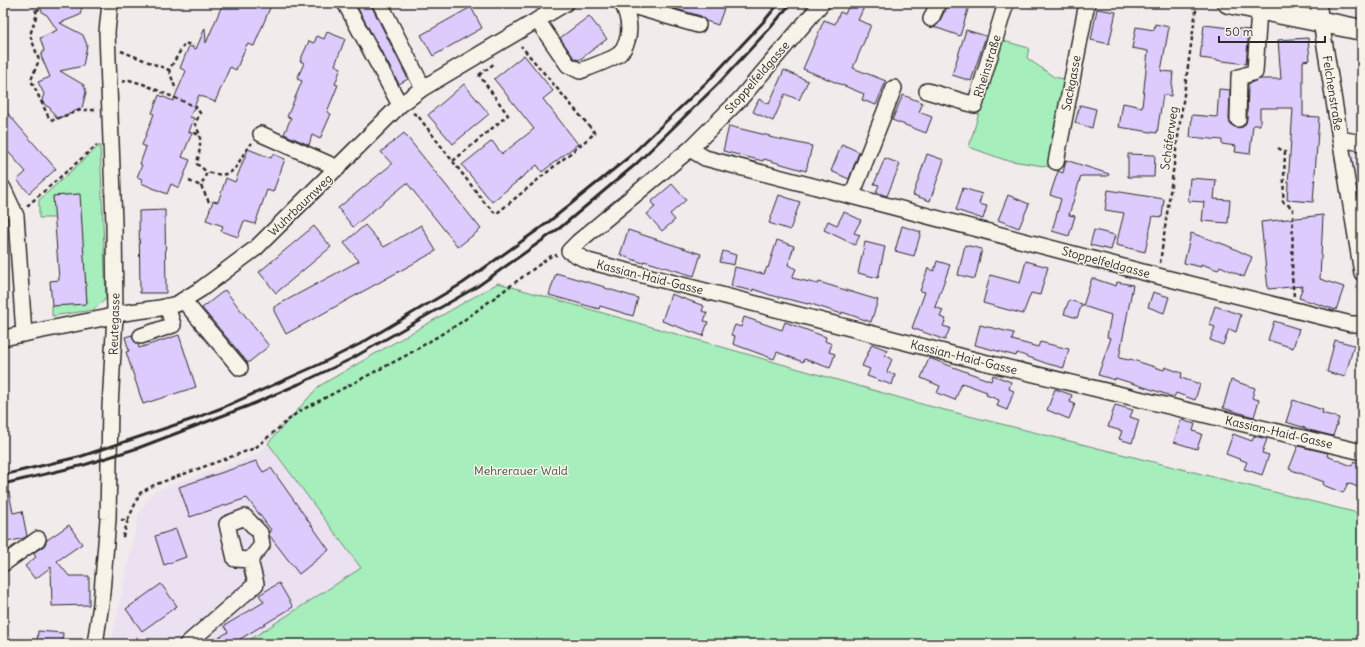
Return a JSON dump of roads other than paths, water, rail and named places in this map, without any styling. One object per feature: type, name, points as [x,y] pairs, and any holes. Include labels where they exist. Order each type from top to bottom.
[{"type":"main road","points":[[1228,3],[1362,30]]},
{"type":"street","name":"Reutegasse","points":[[94,644],[101,604],[108,519],[110,407],[115,315],[114,224],[107,32],[110,3]]},
{"type":"street","points":[[345,3],[400,105]]},
{"type":"street","points":[[380,3],[423,88]]},
{"type":"street","name":"Wuhrbaumweg","points":[[3,338],[123,313],[177,304],[201,289],[256,248],[400,105],[423,88],[566,3]]},
{"type":"street","name":"Stoppelfeldgasse","points":[[569,251],[690,150],[741,98],[822,3]]},
{"type":"street","points":[[931,19],[938,3]]},
{"type":"street","name":"Rheinstraße","points":[[928,91],[975,105],[1006,3]]},
{"type":"street","name":"Sackgasse","points":[[1056,162],[1087,3]]},
{"type":"street","name":"Felchenstraße","points":[[1318,3],[1361,264]]},
{"type":"street","points":[[537,20],[568,65],[580,71],[620,54],[628,42],[629,25],[624,7],[634,6],[698,25]]},
{"type":"street","points":[[1238,119],[1239,77],[1254,72],[1258,9]]},
{"type":"street","points":[[852,195],[894,88]]},
{"type":"street","points":[[260,134],[338,168]]},
{"type":"street","name":"Felchenstraße","points":[[1340,139],[1362,143]]},
{"type":"street","name":"Stoppelfeldgasse","points":[[690,150],[705,158],[852,195],[1158,276],[1351,324],[1362,324]]},
{"type":"street","points":[[3,188],[16,216],[24,334]]},
{"type":"street","name":"Kassian-Haid-Gasse","points":[[569,251],[588,261],[978,361],[1362,452]]},
{"type":"street","points":[[183,300],[240,368]]},
{"type":"street","points":[[141,336],[172,325],[167,306]]},
{"type":"street","points":[[3,564],[38,539]]},
{"type":"street","points":[[187,644],[256,584],[250,560]]},
{"type":"railway","points":[[3,475],[82,456],[196,418],[224,407],[318,365],[360,344],[463,283],[546,224],[629,157],[711,78],[779,3]]},
{"type":"railway","points":[[3,484],[84,465],[138,448],[248,406],[351,359],[478,286],[561,227],[636,164],[718,84],[771,27],[791,3]]},
{"type":"park label","name":"Mehrerauer Wald","points":[[521,470]]}]
